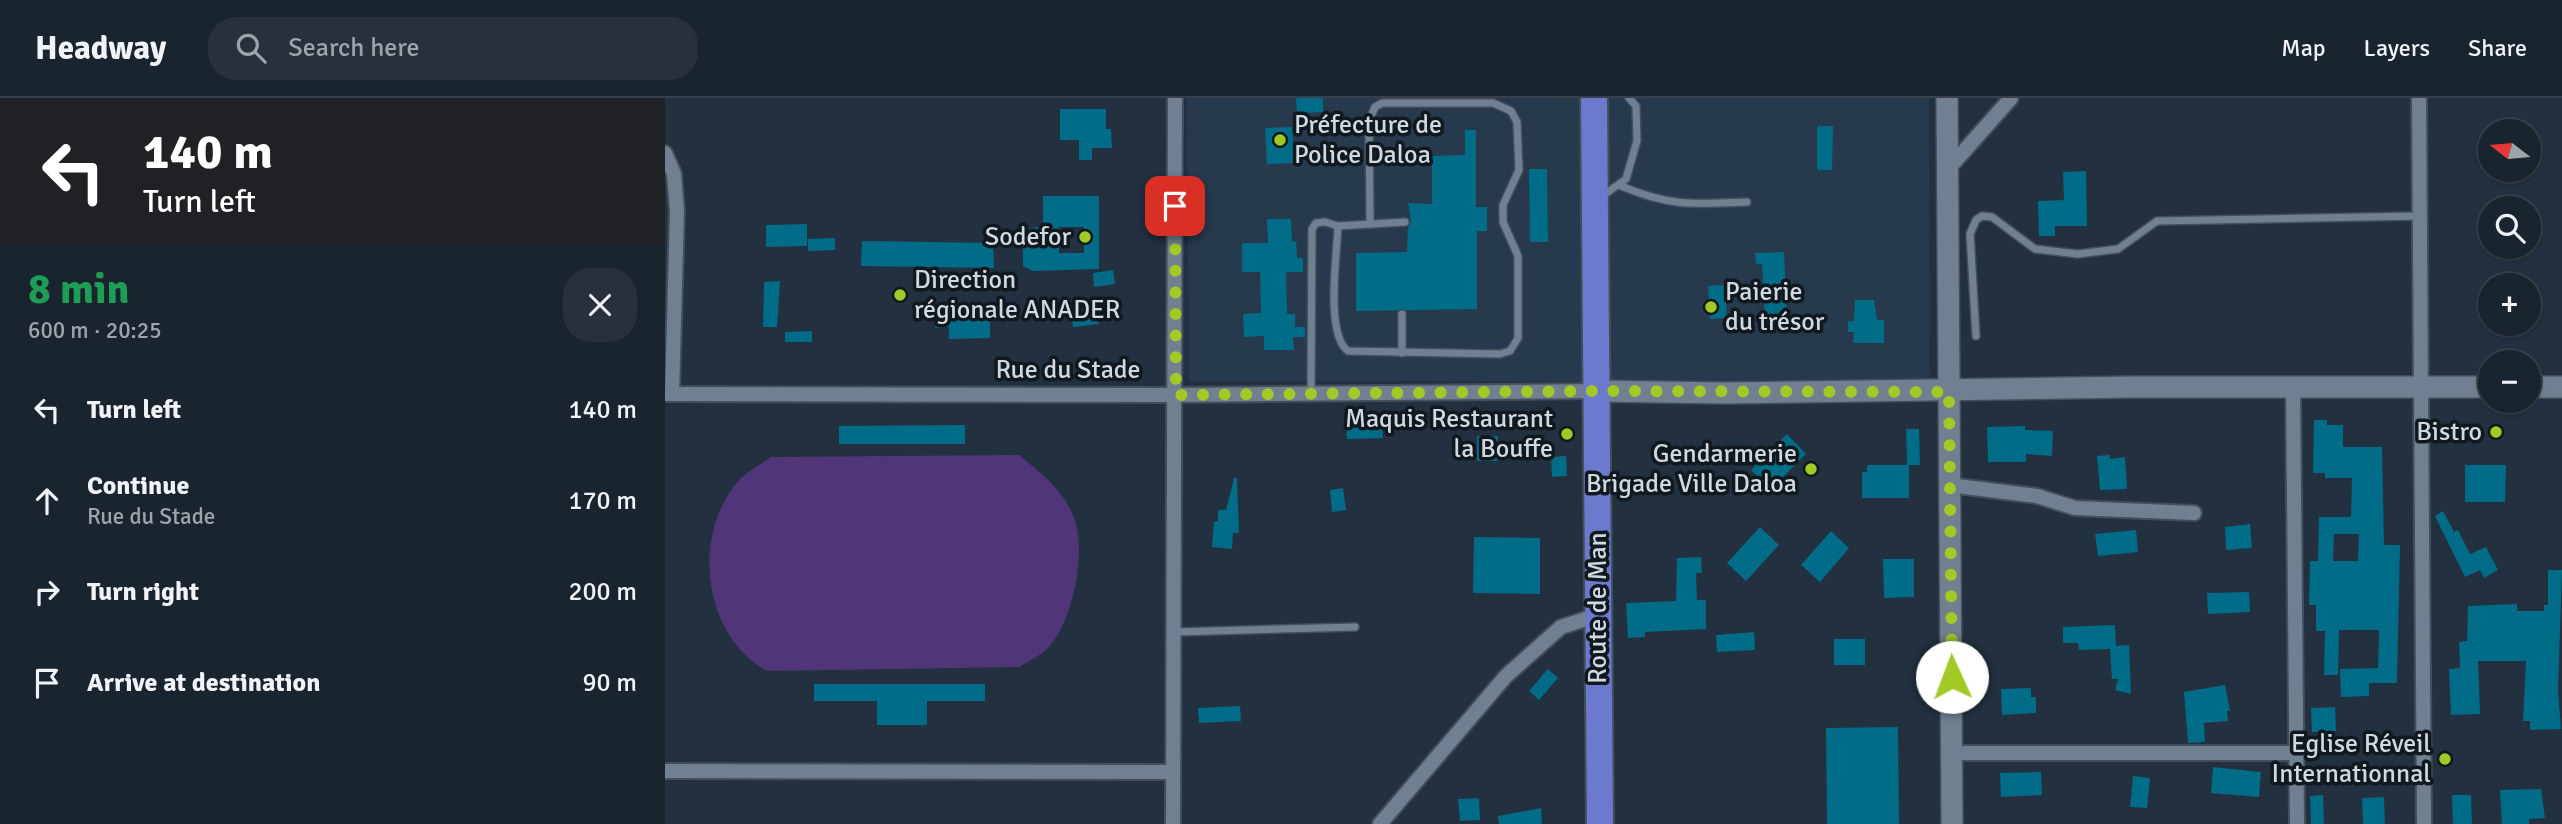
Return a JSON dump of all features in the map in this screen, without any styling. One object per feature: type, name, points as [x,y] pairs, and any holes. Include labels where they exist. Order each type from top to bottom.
[{"type":"highway","name":"Route de Man","points":[[1594,98],[1600,824]]},
{"type":"street","points":[[1173,824],[1175,98]]},
{"type":"street","points":[[1947,98],[1950,167],[1949,485],[1954,753],[1952,824]]},
{"type":"street","points":[[1950,167],[2011,98]]},
{"type":"street","points":[[2419,98],[2424,824]]},
{"type":"street","points":[[665,153],[674,174],[677,212],[669,394]]},
{"type":"street","points":[[2293,386],[2297,824]]},
{"type":"street","points":[[1596,391],[1949,392],[2293,386],[2478,387]]},
{"type":"street","points":[[2541,387],[2562,387]]},
{"type":"street","name":"Rue du Stade","points":[[669,394],[1176,395],[1596,391]]},
{"type":"street","points":[[1949,485],[2037,496],[2074,508],[2194,513]]},
{"type":"street","points":[[1380,824],[1506,676],[1561,627],[1598,615]]},
{"type":"street","points":[[1954,753],[2297,753]]},
{"type":"street","points":[[665,771],[1173,772]]},
{"type":"lane","points":[[1595,201],[1621,186],[1626,179],[1637,141],[1636,106],[1629,98]]},
{"type":"lane","points":[[1338,226],[1335,330],[1342,346],[1355,354],[1500,354],[1515,345],[1518,338],[1518,256],[1503,222],[1503,205],[1519,170],[1517,121],[1511,111],[1493,103],[1381,103],[1375,107],[1369,121],[1370,222]]},
{"type":"lane","points":[[1621,186],[1655,200],[1681,204],[1747,202]]},
{"type":"lane","points":[[1976,336],[1971,234],[1976,220],[1982,216],[1992,217],[2035,249],[2078,254],[2118,249],[2157,221],[2419,216]]},
{"type":"lane","points":[[1311,394],[1312,229],[1316,223],[1325,222],[1338,226],[1405,222]]},
{"type":"lane","points":[[1402,314],[1402,354]]},
{"type":"lane","points":[[1173,632],[1355,627]]},
{"type":"shaded area","points":[[1187,98],[1929,98],[1930,382],[1189,381]]},
{"type":"shaded area","points":[[1019,455],[1063,497],[1073,515],[1079,547],[1071,604],[1056,637],[1047,649],[1037,656],[1019,667],[767,671],[745,655],[729,634],[717,609],[711,583],[710,555],[714,527],[724,502],[740,479],[771,457]]},
{"type":"building","points":[[1296,98],[1323,98],[1323,112],[1297,113]]},
{"type":"building","points":[[1060,109],[1106,109],[1106,129],[1111,129],[1112,148],[1092,148],[1092,160],[1079,160],[1079,140],[1060,140]]},
{"type":"building","points":[[1817,126],[1833,126],[1832,170],[1817,170]]},
{"type":"building","points":[[1292,127],[1294,163],[1267,164],[1265,128]]},
{"type":"building","points":[[1465,130],[1476,130],[1476,207],[1487,207],[1487,231],[1477,231],[1477,309],[1356,311],[1356,253],[1407,252],[1408,227],[1411,222],[1408,203],[1432,204],[1432,156],[1465,155]]},
{"type":"building","points":[[1529,169],[1547,169],[1548,242],[1530,242]]},
{"type":"building","points":[[2086,171],[2087,226],[2055,226],[2055,236],[2039,236],[2038,201],[2064,200],[2063,172]]},
{"type":"building","points":[[1043,196],[1099,196],[1099,269],[1033,271],[1023,266],[1023,234],[1030,228],[1043,227]],"holes":[[[1059,227],[1084,227],[1084,253],[1059,253]]]},
{"type":"building","points":[[1267,219],[1291,219],[1292,242],[1296,241],[1297,258],[1303,258],[1303,272],[1286,272],[1287,314],[1295,314],[1295,327],[1305,327],[1305,337],[1293,337],[1294,350],[1264,350],[1264,336],[1244,337],[1243,314],[1261,313],[1260,272],[1242,272],[1242,243],[1268,243]]},
{"type":"building","points":[[807,224],[807,246],[766,247],[766,225]]},
{"type":"building","points":[[835,238],[835,250],[808,251],[808,239]]},
{"type":"building","points":[[862,241],[993,243],[994,268],[861,266]]},
{"type":"building","points":[[1784,252],[1787,318],[1765,320],[1762,264],[1756,264],[1755,253]]},
{"type":"building","points":[[1113,270],[1115,284],[1094,287],[1093,273]]},
{"type":"building","points":[[780,281],[777,327],[763,327],[764,282]]},
{"type":"building","points":[[1725,285],[1727,318],[1710,319],[1708,286]]},
{"type":"building","points":[[1855,300],[1874,300],[1877,320],[1884,320],[1884,343],[1853,343],[1854,332],[1848,332],[1848,321],[1854,321]]},
{"type":"building","points":[[995,303],[995,314],[990,314],[990,338],[949,339],[949,327],[935,328],[935,304]]},
{"type":"building","points":[[1097,306],[1099,324],[1073,327],[1071,309]]},
{"type":"building","points":[[812,331],[812,342],[785,342],[785,332]]},
{"type":"building","points":[[1345,416],[1359,416],[1359,422],[1382,421],[1383,438],[1347,439]]},
{"type":"building","points":[[2314,420],[2327,420],[2327,425],[2343,425],[2343,447],[2382,447],[2384,545],[2400,545],[2397,683],[2369,683],[2369,696],[2341,697],[2340,669],[2378,668],[2379,630],[2339,630],[2338,675],[2324,675],[2325,631],[2316,631],[2316,605],[2309,605],[2310,561],[2318,561],[2319,517],[2351,517],[2352,478],[2325,478],[2325,473],[2313,473]],"holes":[[[2334,534],[2359,534],[2358,561],[2333,561]]]},
{"type":"building","points":[[965,425],[965,444],[839,444],[839,426]]},
{"type":"building","points":[[2025,426],[2025,430],[2053,431],[2052,456],[2026,454],[2026,462],[1988,462],[1987,427]]},
{"type":"building","points":[[1906,429],[1919,429],[1920,465],[1907,465]]},
{"type":"building","points":[[1787,434],[1806,454],[1770,490],[1751,470]]},
{"type":"building","points":[[1477,436],[1498,436],[1497,461],[1477,461]]},
{"type":"building","points":[[2110,455],[2110,459],[2125,457],[2127,489],[2100,490],[2097,456]]},
{"type":"building","points":[[1566,456],[1567,476],[1552,477],[1551,457]]},
{"type":"building","points":[[1867,465],[1909,465],[1909,498],[1862,498],[1862,472],[1867,472]]},
{"type":"building","points":[[2465,465],[2506,465],[2505,502],[2465,502]]},
{"type":"building","points":[[1234,478],[1237,478],[1239,533],[1233,533],[1232,549],[1212,547],[1214,522],[1218,521],[1218,510],[1226,510]]},
{"type":"building","points":[[1343,488],[1346,510],[1332,512],[1330,490]]},
{"type":"building","points":[[2443,511],[2454,532],[2458,530],[2470,554],[2486,547],[2498,570],[2484,578],[2480,570],[2465,577],[2435,516]]},
{"type":"building","points":[[2250,524],[2252,548],[2226,550],[2225,527]]},
{"type":"building","points":[[1760,527],[1779,545],[1746,581],[1727,563]]},
{"type":"building","points":[[2136,530],[2138,552],[2098,556],[2095,534]]},
{"type":"building","points":[[1831,531],[1849,548],[1820,582],[1801,565]]},
{"type":"building","points":[[1474,537],[1540,538],[1540,594],[1473,593]]},
{"type":"building","points":[[1701,557],[1702,573],[1696,573],[1697,600],[1706,600],[1706,629],[1645,632],[1645,637],[1628,638],[1626,603],[1676,601],[1677,558]]},
{"type":"building","points":[[1883,559],[1914,559],[1914,597],[1884,598]]},
{"type":"building","points":[[2548,570],[2562,570],[2558,691],[2561,729],[2530,730],[2530,721],[2523,721],[2526,661],[2478,661],[2480,714],[2451,715],[2449,669],[2460,668],[2459,642],[2467,641],[2468,606],[2517,604],[2517,611],[2544,611],[2544,605],[2548,605]]},
{"type":"building","points":[[2249,592],[2250,612],[2208,614],[2207,593]]},
{"type":"building","points":[[2115,625],[2116,646],[2129,645],[2131,694],[2115,690],[2118,679],[2112,679],[2110,649],[2079,650],[2078,643],[2063,643],[2063,627]]},
{"type":"building","points":[[1754,632],[1755,650],[1717,652],[1716,635]]},
{"type":"building","points":[[1834,639],[1865,639],[1865,665],[1834,665]]},
{"type":"building","points":[[1548,669],[1558,678],[1539,700],[1529,691]]},
{"type":"building","points":[[814,684],[985,684],[985,701],[927,701],[927,725],[877,725],[877,701],[814,701]]},
{"type":"building","points":[[2225,685],[2230,711],[2227,711],[2228,721],[2204,723],[2205,742],[2188,743],[2184,692]]},
{"type":"building","points":[[2031,688],[2031,697],[2036,697],[2036,713],[2002,715],[2001,689]]},
{"type":"building","points":[[1240,706],[1241,721],[1199,723],[1198,708]]},
{"type":"building","points":[[2335,707],[2336,731],[2312,732],[2311,708]]},
{"type":"building","points":[[1898,727],[1899,824],[1827,824],[1826,728]]},
{"type":"building","points":[[2213,767],[2261,772],[2259,797],[2211,793]]},
{"type":"building","points":[[2041,772],[2042,795],[2001,797],[2000,773]]},
{"type":"building","points":[[2133,776],[2150,778],[2147,808],[2130,807]]},
{"type":"building","points":[[2541,789],[2545,818],[2529,819],[2529,824],[2502,824],[2500,790]]},
{"type":"building","points":[[2323,795],[2324,824],[2311,824],[2310,796]]},
{"type":"building","points":[[2452,795],[2471,795],[2472,824],[2453,824]]},
{"type":"building","points":[[2384,797],[2385,824],[2363,824],[2362,798]]},
{"type":"building","points":[[1479,798],[1480,820],[1460,821],[1458,799]]},
{"type":"building","points":[[1541,808],[1542,824],[1499,824],[1498,816]]},
{"type":"place","name":"Préfecture de Police Daloa","points":[[1280,140]]},
{"type":"place","name":"Sodefor","points":[[1085,237]]},
{"type":"place","name":"Direction régionale ANADER","points":[[900,295]]},
{"type":"place","name":"Paierie du trésor","points":[[1711,307]]},
{"type":"place","name":"Bistro","points":[[2496,432]]},
{"type":"place","name":"Maquis Restaurant la Bouffe","points":[[1567,434]]},
{"type":"place","name":"Gendarmerie Brigade Ville Daloa","points":[[1811,469]]},
{"type":"place","name":"Eglise Réveil Internationnal","points":[[2445,759]]},
{"type":"route","points":[[1175,206],[1176,395],[1596,391],[1949,392],[1952,677]]}]
